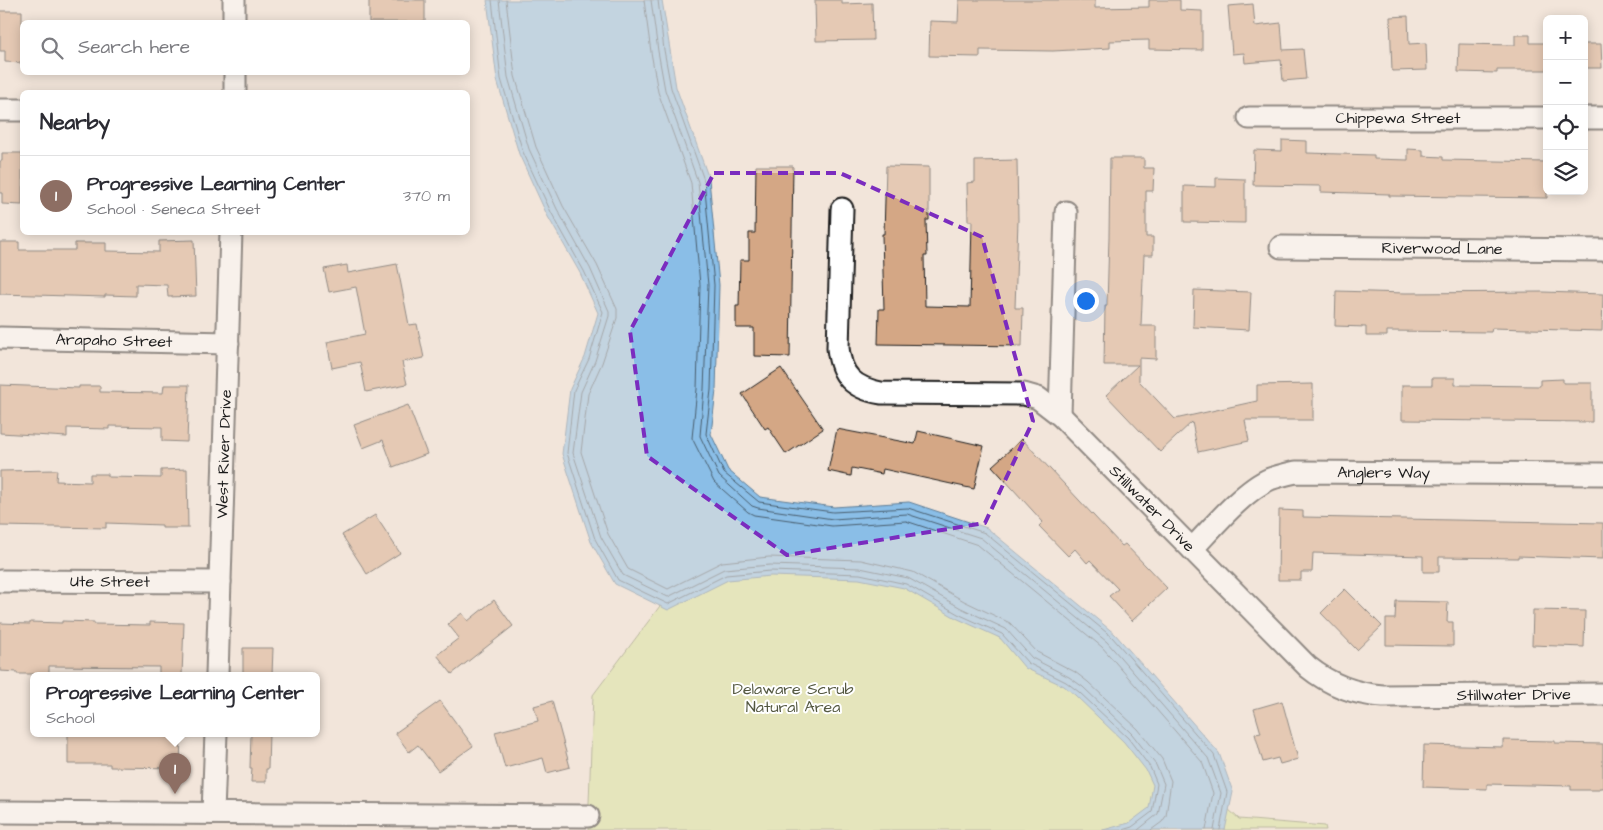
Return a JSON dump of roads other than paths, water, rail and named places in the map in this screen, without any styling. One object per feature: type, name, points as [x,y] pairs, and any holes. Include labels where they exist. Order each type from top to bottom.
[{"type":"street","points":[[234,0],[234,20]]},
{"type":"street","points":[[235,75],[235,90]]},
{"type":"street","points":[[0,110],[20,110]]},
{"type":"street","name":"Chippewa Street","points":[[1249,118],[1543,118]]},
{"type":"street","points":[[1588,118],[1603,118]]},
{"type":"street","name":"Stillwater Drive","points":[[842,209],[838,348],[842,368],[855,384],[867,390],[881,393],[1024,394],[1038,398],[1060,415],[1308,667],[1343,689],[1356,693],[1383,696],[1603,694]]},
{"type":"street","points":[[1060,415],[1066,212]]},
{"type":"street","name":"West River Drive","points":[[217,672],[231,235]]},
{"type":"street","name":"Riverwood Lane","points":[[1281,247],[1603,250]]},
{"type":"street","name":"Arapaho Street","points":[[0,338],[228,343]]},
{"type":"street","name":"Anglers Way","points":[[1192,549],[1256,487],[1268,480],[1296,472],[1603,474]]},
{"type":"street","name":"Ute Street","points":[[0,581],[220,582]]},
{"type":"street","points":[[213,813],[216,737]]},
{"type":"street","points":[[0,812],[588,816]]},
{"type":"water","points":[[487,0],[662,0],[676,87],[709,179],[719,285],[716,390],[711,434],[728,470],[760,497],[834,507],[909,502],[987,528],[1115,634],[1219,753],[1233,792],[1225,830],[1103,830],[1129,823],[1149,808],[1153,785],[1146,770],[1124,742],[1064,686],[1025,668],[1000,638],[956,618],[904,588],[859,579],[771,576],[728,580],[668,610],[615,584],[591,542],[562,454],[570,389],[585,357],[598,313],[580,273],[547,215],[519,154],[497,80]]},
{"type":"place","name":"Progressive Learning Center","points":[[175,794]]},
{"type":"park label","name":"Delaware Scrub Natural Area","points":[[793,698]]}]
